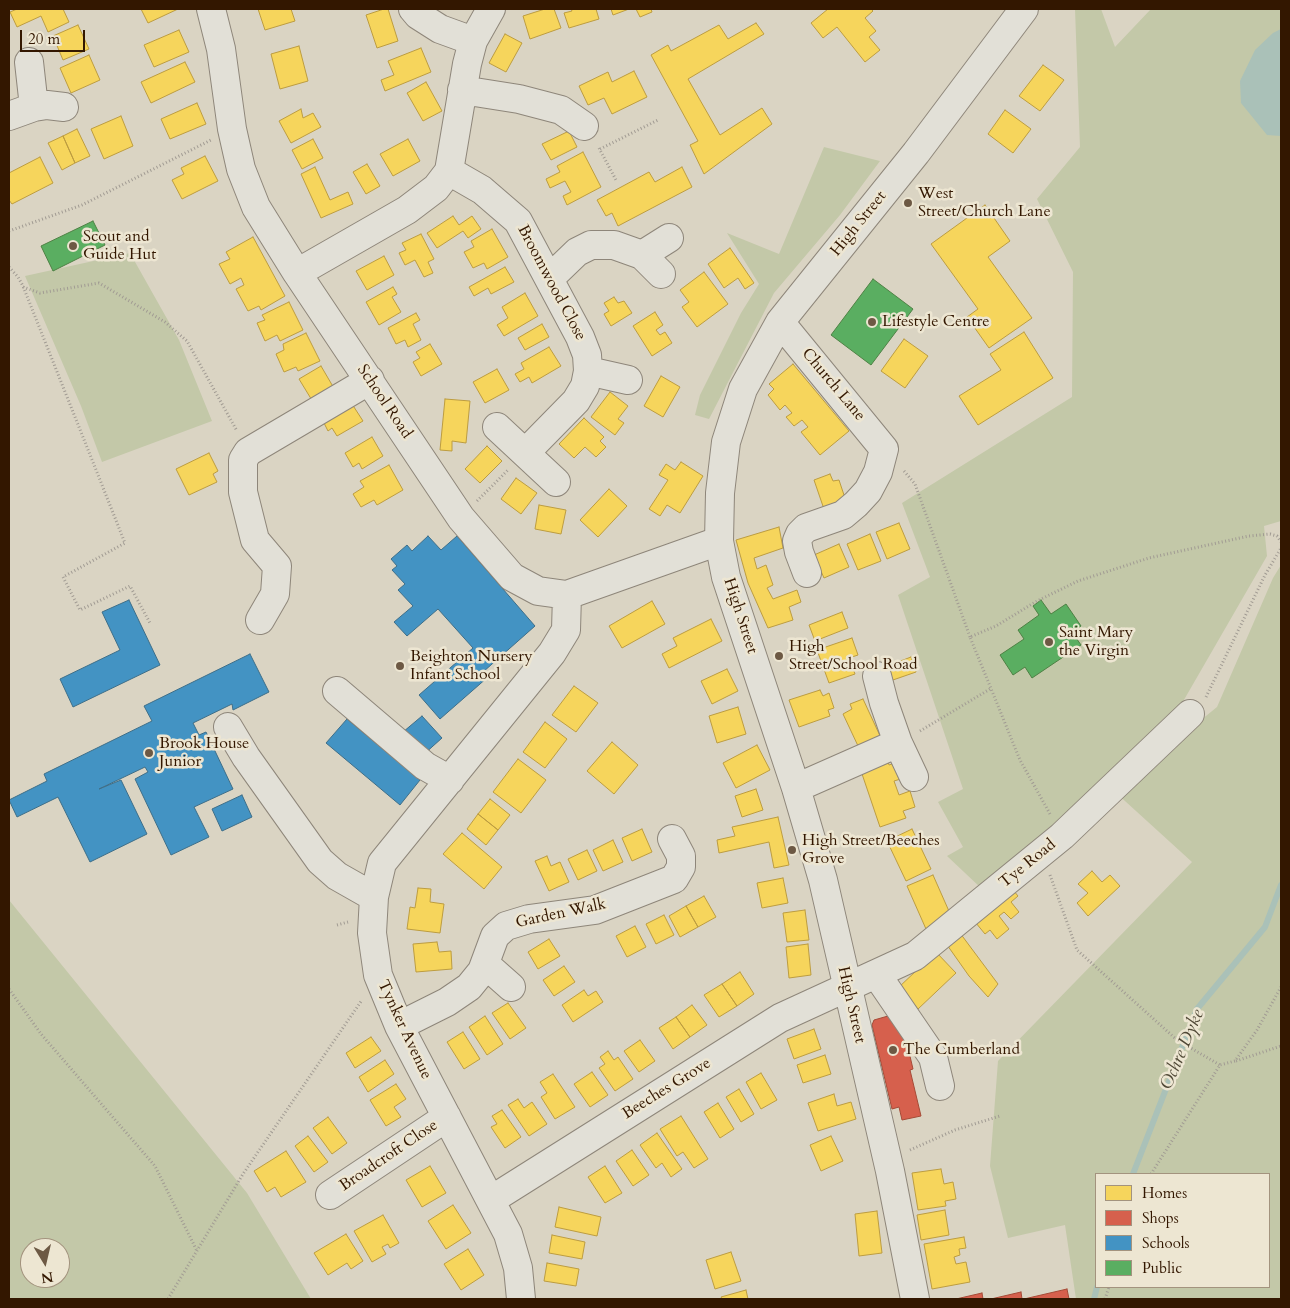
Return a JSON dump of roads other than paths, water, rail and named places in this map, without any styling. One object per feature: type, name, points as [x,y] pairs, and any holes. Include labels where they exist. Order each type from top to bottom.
[{"type":"street","name":"School Road","points":[[211,9],[221,49],[232,129],[240,169],[256,207],[297,274],[461,518],[512,577],[538,591],[567,595],[604,584],[719,540]]},
{"type":"street","points":[[413,9],[418,15],[440,29],[473,42]]},
{"type":"street","points":[[297,274],[407,210],[436,188],[448,171],[462,90],[473,42],[491,9]]},
{"type":"street","name":"High Street","points":[[915,1299],[888,1162],[823,880],[796,788],[726,578],[719,540],[720,493],[726,442],[743,389],[780,322],[916,153],[1024,9]]},
{"type":"street","points":[[29,62],[21,111],[47,104],[64,107]]},
{"type":"street","points":[[553,85],[561,110]]},
{"type":"street","points":[[462,90],[519,99],[561,110],[584,126]]},
{"type":"street","name":"Broomwood Close","points":[[448,171],[482,190],[518,221],[580,336],[587,355],[588,370],[584,386],[576,401],[526,452]]},
{"type":"street","points":[[642,255],[669,238]]},
{"type":"street","points":[[550,278],[577,252],[591,245],[614,245],[642,255],[661,274]]},
{"type":"street","name":"Church Lane","points":[[780,322],[884,449],[878,472],[868,491],[856,504],[844,515],[806,528],[800,534],[797,541],[807,573]]},
{"type":"street","points":[[588,370],[628,380]]},
{"type":"street","points":[[260,620],[275,594],[277,566],[255,540],[243,492],[243,460],[248,452],[370,380]]},
{"type":"street","points":[[497,427],[556,482]]},
{"type":"street","name":"Tynker Avenue","points":[[521,1299],[518,1268],[508,1234],[399,1026],[378,975],[372,933],[374,897],[382,863],[552,653],[566,630],[567,595]]},
{"type":"street","points":[[877,676],[898,743],[914,777]]},
{"type":"street","points":[[337,691],[425,766],[450,780]]},
{"type":"street","name":"Tye Road","points":[[847,989],[915,956],[1052,845],[1190,714]]},
{"type":"street","points":[[228,727],[246,757],[320,861],[337,876],[374,897]]},
{"type":"street","points":[[796,788],[898,743]]},
{"type":"street","name":"Garden Walk","points":[[399,1026],[447,1002],[469,987],[482,971],[495,936],[506,926],[529,919],[595,910],[674,879],[681,866],[681,856],[672,839]]},
{"type":"street","points":[[485,964],[511,987]]},
{"type":"street","points":[[876,975],[933,1057],[940,1086]]},
{"type":"street","name":"Beeches Grove","points":[[491,1200],[780,1018],[847,989]]},
{"type":"street","name":"Broadcroft Close","points":[[330,1195],[447,1117]]},
{"type":"waterway","name":"Ochre Dyke","points":[[1133,1173],[1197,1009],[1265,927],[1281,885]]},
{"type":"waterway","name":"Ochre Dyke","points":[[1094,1299],[1097,1288]]},
{"type":"place","name":"West Street/Church Lane","points":[[908,203]]},
{"type":"place","name":"Scout and Guide Hut","points":[[73,246]]},
{"type":"place","name":"Lifestyle Centre","points":[[872,322]]},
{"type":"place","name":"Saint Mary the Virgin","points":[[1049,642]]},
{"type":"place","name":"High Street/School Road","points":[[779,656]]},
{"type":"place","name":"Beighton Nursery Infant School","points":[[400,666]]},
{"type":"place","name":"Brook House Junior","points":[[149,753]]},
{"type":"place","name":"High Street/Beeches Grove","points":[[792,850]]},
{"type":"place","name":"The Cumberland","points":[[893,1050]]}]
